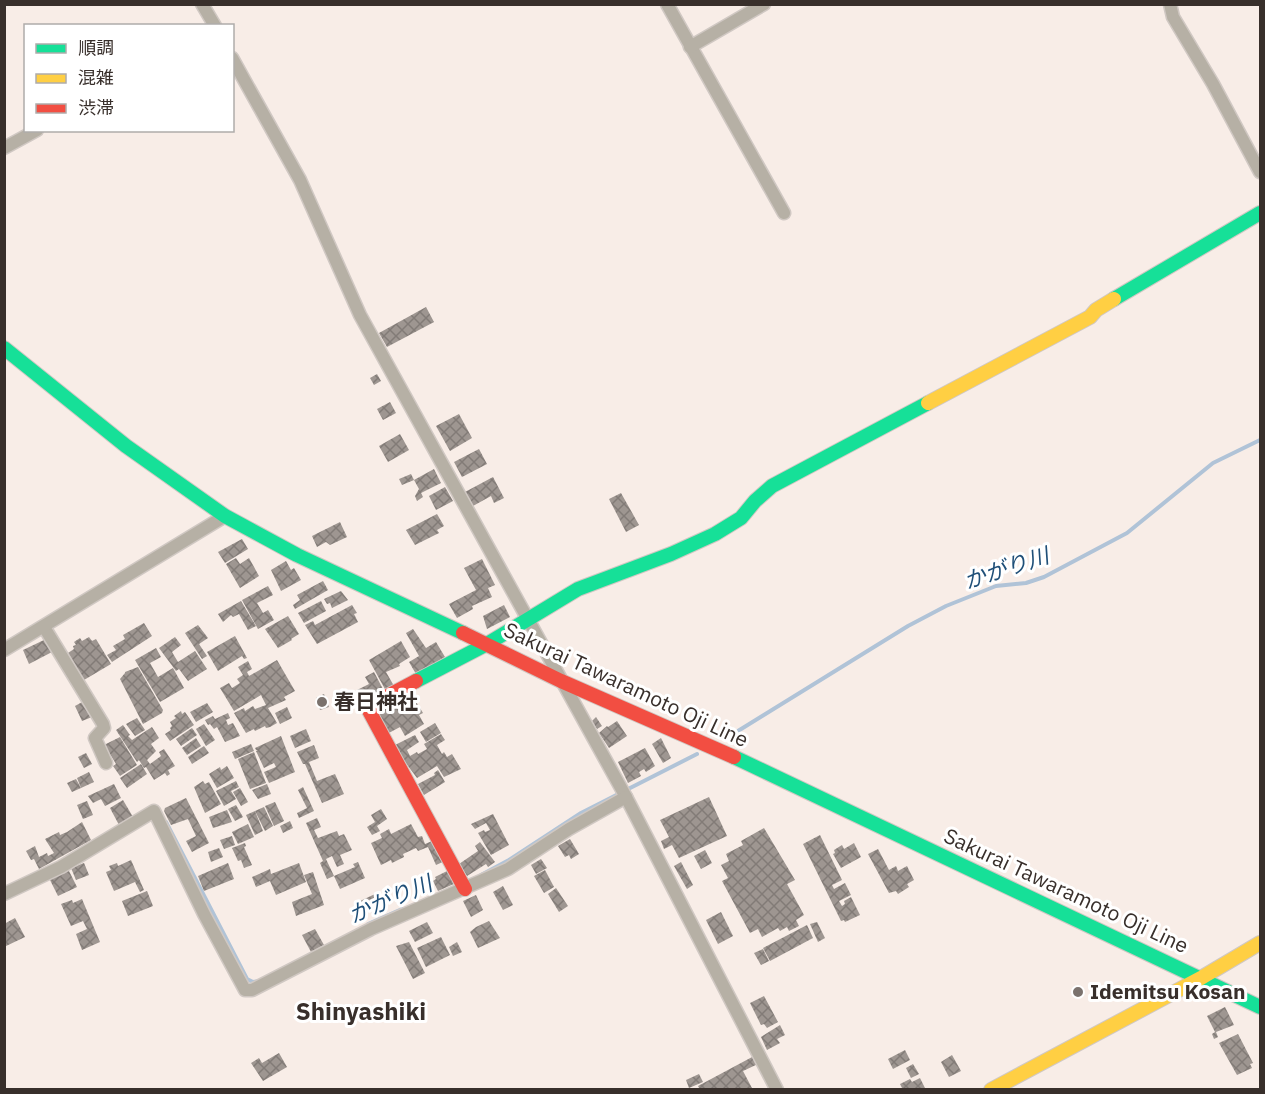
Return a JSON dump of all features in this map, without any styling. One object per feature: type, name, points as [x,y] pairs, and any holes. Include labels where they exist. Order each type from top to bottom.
[{"type":"street","points":[[202,4],[214,24]]},
{"type":"street","points":[[667,4],[784,213]]},
{"type":"street","points":[[690,47],[764,4]]},
{"type":"street","points":[[1170,4],[1173,17],[1214,84],[1260,172]]},
{"type":"street","points":[[234,62],[300,180],[360,315],[626,797],[777,1089]]},
{"type":"street","points":[[4,148],[33,132]]},
{"type":"street","points":[[465,889],[367,706],[487,644],[579,589],[671,554],[715,534],[741,518],[754,501],[772,486],[1090,317],[1096,310],[1260,213]]},
{"type":"street","name":"Sakurai Tawaramoto Oji Line","points":[[4,348],[126,446],[225,516],[297,555],[561,681],[718,750],[1260,1007]]},
{"type":"street","points":[[4,650],[225,516]]},
{"type":"street","points":[[44,627],[103,724],[104,728],[95,738],[106,763]]},
{"type":"street","points":[[4,894],[61,867],[153,811],[245,990],[252,990],[371,929],[508,869],[569,829],[626,797]]},
{"type":"street","points":[[991,1089],[1201,978],[1260,943]]},
{"type":"building","points":[[426,307],[434,322],[387,347],[379,333]]},
{"type":"building","points":[[377,374],[381,381],[374,385],[370,378]]},
{"type":"building","points":[[390,402],[396,413],[383,420],[377,409]]},
{"type":"building","points":[[459,414],[472,438],[450,451],[436,426]]},
{"type":"building","points":[[400,434],[409,450],[388,462],[379,446]]},
{"type":"building","points":[[479,449],[487,464],[462,477],[454,462]]},
{"type":"building","points":[[434,469],[441,483],[421,493],[423,497],[417,501],[415,496],[419,489],[414,480]]},
{"type":"building","points":[[411,474],[414,480],[402,485],[399,479]]},
{"type":"building","points":[[493,477],[504,498],[494,503],[491,496],[473,506],[465,492]]},
{"type":"building","points":[[445,487],[453,501],[436,510],[429,496]]},
{"type":"building","points":[[621,493],[639,525],[626,532],[609,499]]},
{"type":"building","points":[[437,514],[444,526],[437,530],[439,533],[415,545],[406,530]]},
{"type":"building","points":[[340,522],[347,537],[330,545],[326,542],[317,547],[312,536]]},
{"type":"building","points":[[242,539],[248,549],[225,563],[218,552]]},
{"type":"building","points":[[236,558],[240,564],[249,558],[259,576],[240,588],[226,564]]},
{"type":"building","points":[[482,559],[495,585],[488,588],[492,597],[472,606],[473,609],[457,618],[449,604],[476,590],[464,568]]},
{"type":"building","points":[[286,561],[291,570],[294,568],[301,580],[281,591],[271,570]]},
{"type":"building","points":[[323,581],[328,590],[295,609],[293,605],[300,600],[297,595]]},
{"type":"building","points":[[268,586],[273,595],[257,603],[263,613],[268,610],[274,620],[258,629],[242,600]]},
{"type":"building","points":[[341,591],[348,600],[332,608],[330,603],[327,604],[324,599]]},
{"type":"building","points":[[241,601],[256,626],[248,630],[239,614],[233,617],[231,615],[223,622],[218,614]]},
{"type":"building","points":[[321,601],[326,611],[304,623],[298,613]]},
{"type":"building","points":[[352,605],[357,613],[354,614],[358,622],[317,644],[305,625],[313,621],[315,625]]},
{"type":"building","points":[[504,605],[510,617],[487,629],[483,616]]},
{"type":"building","points":[[288,616],[299,634],[278,648],[265,629]]},
{"type":"building","points":[[144,623],[152,636],[112,662],[107,655],[116,650],[113,646],[125,639],[123,635]]},
{"type":"building","points":[[198,625],[208,638],[199,644],[207,656],[202,659],[185,633]]},
{"type":"building","points":[[413,629],[426,648],[436,642],[445,657],[416,674],[409,662],[419,656],[406,633]]},
{"type":"building","points":[[235,636],[247,658],[244,659],[242,656],[218,671],[207,652]]},
{"type":"building","points":[[89,637],[92,641],[96,639],[111,664],[84,680],[68,653],[74,649],[73,646],[76,645],[74,642],[80,638],[82,641]]},
{"type":"building","points":[[175,637],[181,645],[172,652],[178,662],[195,651],[207,669],[188,681],[179,669],[176,671],[159,648]]},
{"type":"building","points":[[44,640],[52,652],[29,664],[23,650]]},
{"type":"building","points":[[401,641],[410,657],[399,664],[400,666],[386,672],[394,686],[386,691],[369,660]]},
{"type":"building","points":[[156,648],[161,657],[150,663],[158,677],[173,668],[184,688],[160,702],[135,660]]},
{"type":"building","points":[[277,660],[295,691],[284,697],[286,700],[268,708],[277,723],[246,733],[234,713],[244,708],[245,711],[253,706],[255,709],[266,705],[261,695],[234,711],[220,688],[229,683],[232,688],[240,683],[237,679],[243,675],[238,667],[248,661],[252,669],[247,672],[249,676]]},
{"type":"building","points":[[138,667],[163,710],[162,713],[143,724],[120,679],[125,672]]},
{"type":"building","points":[[374,672],[385,693],[364,701],[357,690],[369,684],[365,677]]},
{"type":"building","name":"春日神社","points":[[324,694],[329,707],[320,710],[316,698]]},
{"type":"building","points":[[413,697],[423,713],[419,715],[424,724],[405,736],[400,727],[387,734],[374,711],[387,703],[391,709],[394,708]]},
{"type":"building","points":[[84,701],[92,717],[82,721],[75,706]]},
{"type":"building","points":[[207,703],[213,712],[196,722],[190,712]]},
{"type":"building","points":[[287,707],[292,718],[280,724],[275,713]]},
{"type":"building","points":[[181,711],[182,714],[185,712],[194,725],[170,741],[165,734],[171,730],[170,722],[176,718],[174,716]]},
{"type":"building","points":[[228,713],[230,718],[226,720],[228,725],[233,723],[240,736],[225,742],[217,727],[214,729],[205,720],[213,716],[215,719]]},
{"type":"building","points":[[596,717],[602,726],[597,729],[592,721]]},
{"type":"building","points":[[137,718],[145,730],[135,736],[126,724]]},
{"type":"building","points":[[617,721],[627,736],[609,748],[599,733]]},
{"type":"building","points":[[435,723],[441,733],[426,742],[420,732]]},
{"type":"building","points":[[204,724],[215,740],[206,746],[196,729]]},
{"type":"building","points":[[123,725],[132,740],[152,727],[159,738],[151,744],[156,751],[147,760],[150,764],[161,756],[159,752],[164,749],[175,766],[168,770],[170,774],[167,776],[165,773],[154,780],[146,767],[144,768],[139,760],[137,762],[116,730]]},
{"type":"building","points":[[192,728],[197,735],[181,746],[176,739]]},
{"type":"building","points":[[306,729],[311,741],[295,748],[290,736]]},
{"type":"building","points":[[441,734],[445,740],[437,745],[442,754],[444,752],[447,757],[452,754],[461,769],[444,777],[437,766],[417,778],[393,746],[415,735],[419,742],[407,750],[410,756],[417,752],[418,754],[427,749],[424,744]]},
{"type":"building","points":[[281,736],[295,772],[269,783],[264,772],[276,767],[274,763],[264,768],[256,751],[258,750],[255,748]]},
{"type":"building","points":[[120,737],[137,765],[120,776],[105,746]]},
{"type":"building","points":[[196,738],[201,746],[187,755],[182,748]]},
{"type":"building","points":[[661,738],[671,758],[663,763],[652,744]]},
{"type":"building","points":[[251,744],[254,751],[235,759],[232,752]]},
{"type":"building","points":[[314,745],[319,758],[309,762],[317,781],[335,774],[344,794],[322,803],[305,764],[297,752]]},
{"type":"building","points":[[204,746],[209,753],[192,764],[188,757]]},
{"type":"building","points":[[645,748],[655,766],[646,772],[644,769],[639,772],[641,776],[628,783],[618,762]]},
{"type":"building","points":[[254,752],[266,783],[250,789],[238,759]]},
{"type":"building","points":[[86,753],[92,764],[84,768],[78,757]]},
{"type":"building","points":[[141,764],[147,774],[127,788],[120,778]]},
{"type":"building","points":[[227,766],[234,778],[217,788],[209,774],[220,767],[221,770]]},
{"type":"building","points":[[438,770],[445,782],[424,795],[418,784],[435,775],[434,773]]},
{"type":"building","points":[[89,772],[94,782],[81,788],[77,778]]},
{"type":"building","points":[[76,779],[81,788],[72,792],[67,783]]},
{"type":"building","points":[[203,781],[205,784],[209,782],[221,804],[205,813],[194,787]]},
{"type":"building","points":[[236,781],[239,787],[231,791],[236,799],[224,806],[216,791]]},
{"type":"building","points":[[114,784],[121,798],[105,806],[101,799],[93,803],[88,796]]},
{"type":"building","points":[[267,784],[271,794],[258,799],[252,790]]},
{"type":"building","points":[[303,787],[314,811],[299,818],[297,813],[307,808],[298,790]]},
{"type":"building","points":[[240,788],[248,802],[241,806],[233,792]]},
{"type":"building","points":[[709,797],[727,836],[679,858],[672,845],[664,849],[661,841],[669,837],[660,820]]},
{"type":"building","points":[[186,798],[209,843],[192,852],[186,841],[196,836],[188,819],[171,825],[164,811],[165,808]]},
{"type":"building","points":[[123,800],[133,817],[119,825],[110,808]]},
{"type":"building","points":[[87,801],[93,815],[83,819],[77,805]]},
{"type":"building","points":[[275,802],[284,821],[274,826],[265,806]]},
{"type":"building","points":[[236,805],[243,817],[235,821],[228,809]]},
{"type":"building","points":[[264,807],[273,826],[265,831],[255,811]]},
{"type":"building","points":[[381,809],[387,819],[377,826],[380,831],[372,835],[367,827],[375,822],[371,815]]},
{"type":"building","points":[[227,810],[232,822],[213,828],[209,817]]},
{"type":"building","points":[[255,811],[263,831],[255,835],[246,815]]},
{"type":"building","points":[[493,814],[509,845],[491,855],[478,833],[490,830],[486,823],[475,829],[471,824]]},
{"type":"building","points":[[317,818],[321,827],[314,830],[318,838],[337,831],[339,836],[344,834],[352,850],[340,855],[344,864],[337,867],[332,856],[326,859],[334,876],[327,879],[320,863],[323,861],[306,823]]},
{"type":"building","points":[[290,821],[293,828],[283,833],[280,826]]},
{"type":"building","points":[[82,822],[91,840],[39,869],[34,859],[31,860],[26,851],[35,846],[39,857],[47,853],[48,856],[54,853],[45,839],[59,832],[60,835],[67,832]]},
{"type":"building","points":[[248,824],[254,837],[238,844],[232,832]]},
{"type":"building","points":[[411,824],[418,837],[422,836],[425,844],[432,841],[445,861],[436,865],[428,847],[418,851],[416,848],[403,854],[404,857],[392,863],[391,860],[381,865],[371,843],[382,838],[380,834],[389,829],[391,834]]},
{"type":"building","points":[[764,828],[795,880],[787,884],[804,915],[796,920],[799,926],[789,931],[787,927],[780,931],[778,928],[762,937],[758,929],[750,933],[722,881],[728,878],[721,865],[729,861],[726,854],[743,845],[741,841]]},
{"type":"building","points":[[820,835],[842,880],[832,885],[834,889],[845,883],[851,895],[839,901],[842,906],[845,904],[844,901],[851,897],[860,915],[845,922],[841,921],[803,844]]},
{"type":"building","points":[[232,836],[235,845],[224,849],[220,840]]},
{"type":"building","points":[[570,839],[579,854],[571,859],[569,855],[565,857],[558,846]]},
{"type":"building","points":[[480,842],[495,862],[488,867],[486,864],[467,876],[459,864],[478,851],[475,846]]},
{"type":"building","points":[[245,843],[244,847],[252,865],[244,868],[232,848]]},
{"type":"building","points":[[854,843],[861,857],[841,868],[833,854],[834,850],[842,845],[844,849]]},
{"type":"building","points":[[219,848],[223,857],[211,862],[208,852]]},
{"type":"building","points":[[878,849],[889,870],[896,866],[898,871],[907,866],[914,880],[907,884],[909,887],[898,894],[896,891],[889,893],[868,854]]},
{"type":"building","points":[[705,850],[712,863],[701,869],[694,856]]},
{"type":"building","points":[[541,859],[547,868],[536,874],[531,865]]},
{"type":"building","points":[[131,860],[144,890],[140,892],[135,882],[114,891],[106,872],[111,870],[109,866],[117,863],[118,866]]},
{"type":"building","points":[[358,862],[365,878],[340,889],[334,876],[355,867],[353,864]]},
{"type":"building","points":[[681,862],[693,885],[687,889],[674,866]]},
{"type":"building","points":[[84,863],[89,875],[76,880],[71,868]]},
{"type":"building","points":[[228,863],[234,879],[204,891],[198,876]]},
{"type":"building","points":[[299,863],[306,882],[276,895],[270,881],[256,887],[252,877],[270,869],[271,874]]},
{"type":"building","points":[[68,869],[77,887],[58,896],[49,878]]},
{"type":"building","points":[[449,870],[456,883],[438,891],[433,881],[435,877]]},
{"type":"building","points":[[545,870],[554,887],[544,893],[534,876]]},
{"type":"building","points":[[313,872],[324,905],[296,916],[292,902],[312,894],[304,875]]},
{"type":"building","points":[[503,886],[513,905],[503,910],[493,892]]},
{"type":"building","points":[[556,888],[568,906],[559,912],[548,894]]},
{"type":"building","points":[[147,891],[153,906],[128,916],[122,901]]},
{"type":"building","points":[[375,894],[380,905],[363,913],[358,902]]},
{"type":"building","points":[[476,895],[483,910],[471,917],[463,901]]},
{"type":"building","points":[[82,899],[100,942],[82,950],[76,934],[87,929],[83,921],[71,926],[61,904],[72,900],[73,903]]},
{"type":"building","points":[[721,912],[733,936],[718,944],[706,920]]},
{"type":"building","points":[[15,918],[25,937],[4,947],[4,924]]},
{"type":"building","points":[[489,921],[500,938],[478,948],[470,932]]},
{"type":"building","points":[[427,922],[433,933],[415,942],[409,931]]},
{"type":"building","points":[[817,922],[825,938],[818,942],[810,924]]},
{"type":"building","points":[[807,925],[813,938],[770,961],[763,948]]},
{"type":"building","points":[[315,929],[324,945],[311,952],[302,935]]},
{"type":"building","points":[[441,937],[450,955],[426,967],[417,948]]},
{"type":"building","points":[[409,942],[425,973],[413,979],[396,946]]},
{"type":"building","points":[[457,942],[462,952],[453,956],[449,947]]},
{"type":"building","points":[[763,949],[769,961],[761,965],[754,953]]},
{"type":"building","points":[[764,996],[778,1022],[767,1028],[764,1024],[761,1025],[750,1003]]},
{"type":"building","points":[[1225,1007],[1234,1025],[1216,1032],[1218,1037],[1214,1039],[1212,1034],[1215,1032],[1207,1016]]},
{"type":"building","points":[[780,1025],[785,1035],[777,1039],[780,1043],[767,1050],[761,1037]]},
{"type":"building","points":[[1238,1034],[1253,1063],[1250,1064],[1252,1068],[1237,1075],[1219,1043]]},
{"type":"building","points":[[905,1050],[910,1060],[893,1069],[888,1059]]},
{"type":"building","points":[[279,1053],[287,1067],[263,1081],[251,1063],[259,1058],[262,1063]]},
{"type":"building","points":[[952,1055],[961,1071],[949,1077],[941,1062]]},
{"type":"building","points":[[754,1056],[758,1064],[743,1071],[753,1090],[700,1090],[698,1086]]},
{"type":"building","points":[[913,1064],[919,1074],[911,1078],[906,1068]]},
{"type":"building","points":[[699,1074],[703,1082],[689,1088],[686,1080]]},
{"type":"building","points":[[920,1078],[926,1090],[903,1090],[900,1084],[910,1079],[912,1082]]},
{"type":"waterway","name":"かがり川","points":[[725,739],[908,626],[946,606],[996,586],[1026,583],[1044,577],[1127,533],[1213,463],[1260,440]]},
{"type":"waterway","name":"かがり川","points":[[481,875],[509,860],[581,813],[697,754]]},
{"type":"waterway","name":"かがり川","points":[[166,822],[247,979],[253,982],[261,981]]},
{"type":"waterway","name":"かがり川","points":[[368,924],[402,909]]},
{"type":"traffic: fast","points":[[1114,299],[1260,213]]},
{"type":"traffic: fast","points":[[4,348],[126,446],[225,516],[297,555],[463,633]]},
{"type":"traffic: fast","points":[[416,681],[487,644],[578,589],[671,554],[715,534],[741,518],[772,486],[928,403]]},
{"type":"traffic: fast","points":[[734,757],[1260,1007]]},
{"type":"traffic: slow","points":[[928,403],[1090,317],[1096,310],[1114,299]]},
{"type":"traffic: slow","points":[[991,1090],[1201,978],[1260,943]]},
{"type":"traffic: jam","points":[[463,633],[561,681],[734,757]]},
{"type":"traffic: jam","points":[[416,681],[367,707],[465,889]]},
{"type":"place","name":"春日神社","points":[[322,702]]},
{"type":"place","name":"Idemitsu Kosan","points":[[1078,992]]},
{"type":"district","name":"Shinyashiki","points":[[361,1012]]}]
